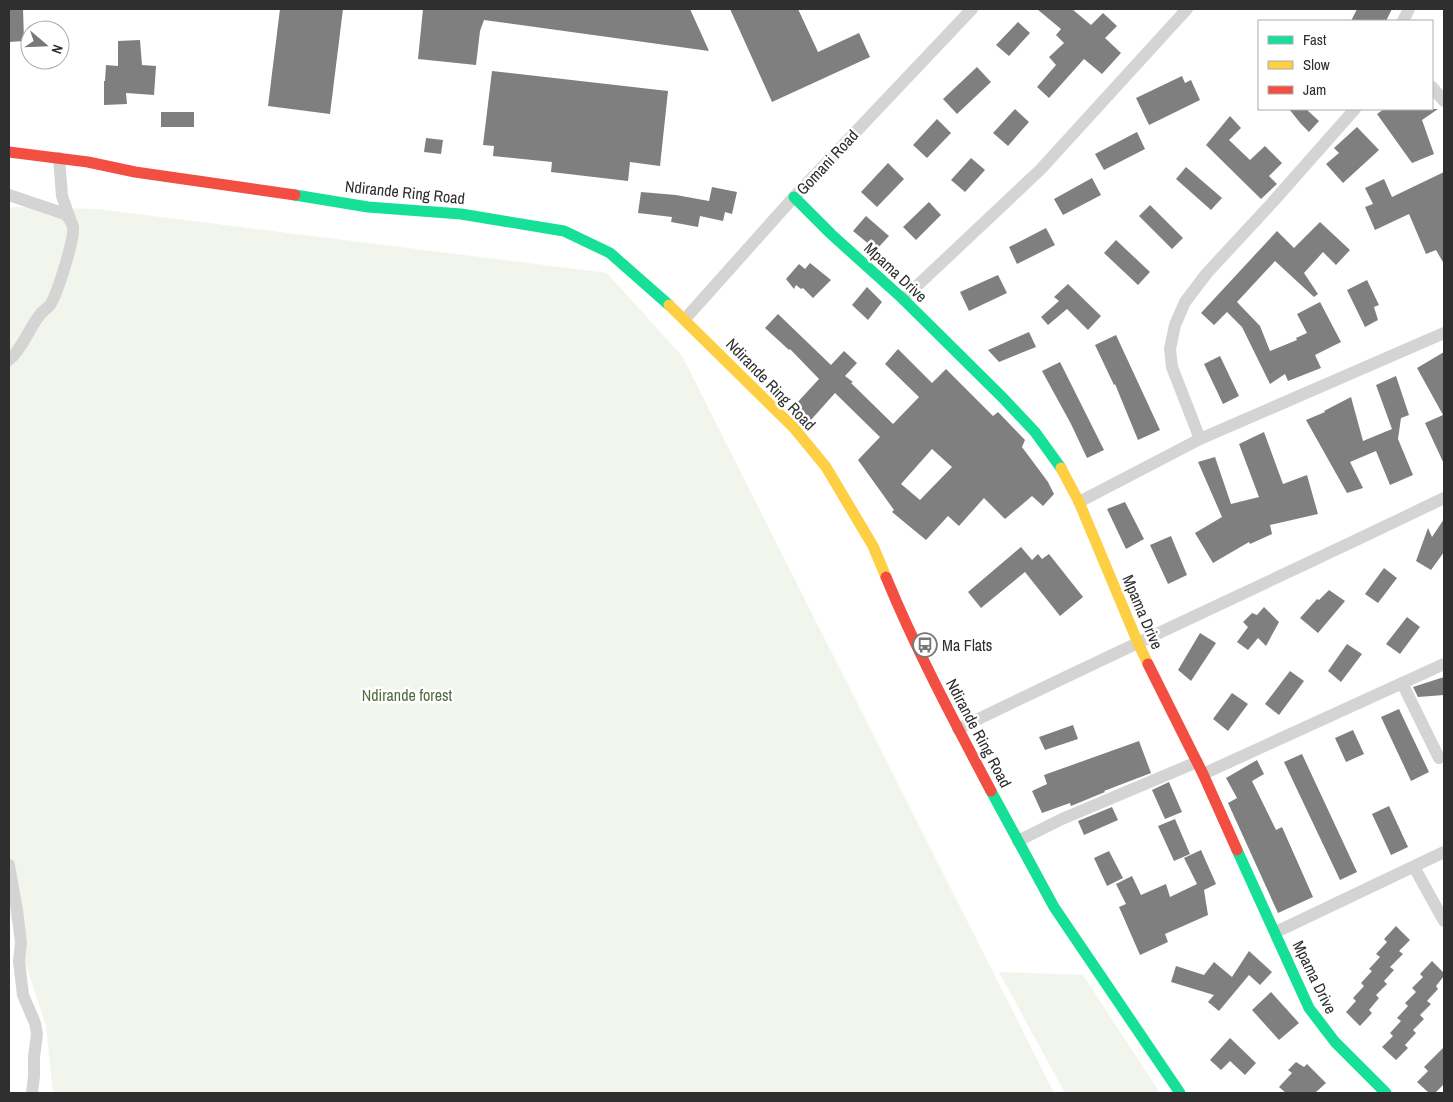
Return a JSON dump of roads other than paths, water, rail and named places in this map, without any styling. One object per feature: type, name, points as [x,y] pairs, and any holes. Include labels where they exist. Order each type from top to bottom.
[{"type":"street","name":"Gomani Road","points":[[685,320],[794,197],[972,9]]},
{"type":"street","points":[[903,299],[1040,170],[1188,9]]},
{"type":"street","points":[[1433,88],[1444,101]]},
{"type":"street","points":[[1200,439],[1172,367],[1170,349],[1175,325],[1185,302],[1207,273],[1354,110]]},
{"type":"street","name":"Ndirande Ring Road","points":[[9,152],[88,162],[135,172],[368,207],[462,214],[564,231],[610,253],[685,320],[775,408],[826,467],[873,546],[905,623],[958,729],[1054,907],[1180,1093]]},
{"type":"street","points":[[9,360],[24,343],[39,316],[50,304],[55,294],[73,236],[73,228],[62,196],[59,158]]},
{"type":"street","points":[[9,195],[66,214],[70,219]]},
{"type":"street","name":"Mpama Drive","points":[[794,197],[831,234],[903,299],[1035,432],[1058,461],[1079,502],[1138,643],[1200,768],[1309,1008],[1321,1027],[1335,1043],[1386,1093]]},
{"type":"street","points":[[1079,502],[1200,439],[1444,333]]},
{"type":"street","points":[[958,729],[1444,498]]},
{"type":"street","points":[[1018,841],[1062,819],[1200,768],[1444,664]]},
{"type":"street","points":[[1402,683],[1439,758]]},
{"type":"street","points":[[1276,932],[1444,852]]},
{"type":"street","points":[[9,865],[18,910],[21,943],[19,961],[23,995],[35,1023],[37,1034],[32,1093]]},
{"type":"street","points":[[1414,867],[1444,921]]},
{"type":"place","name":"Ma Flats","points":[[925,645]]},
{"type":"park label","name":"Ndirande forest","points":[[407,695]]}]
